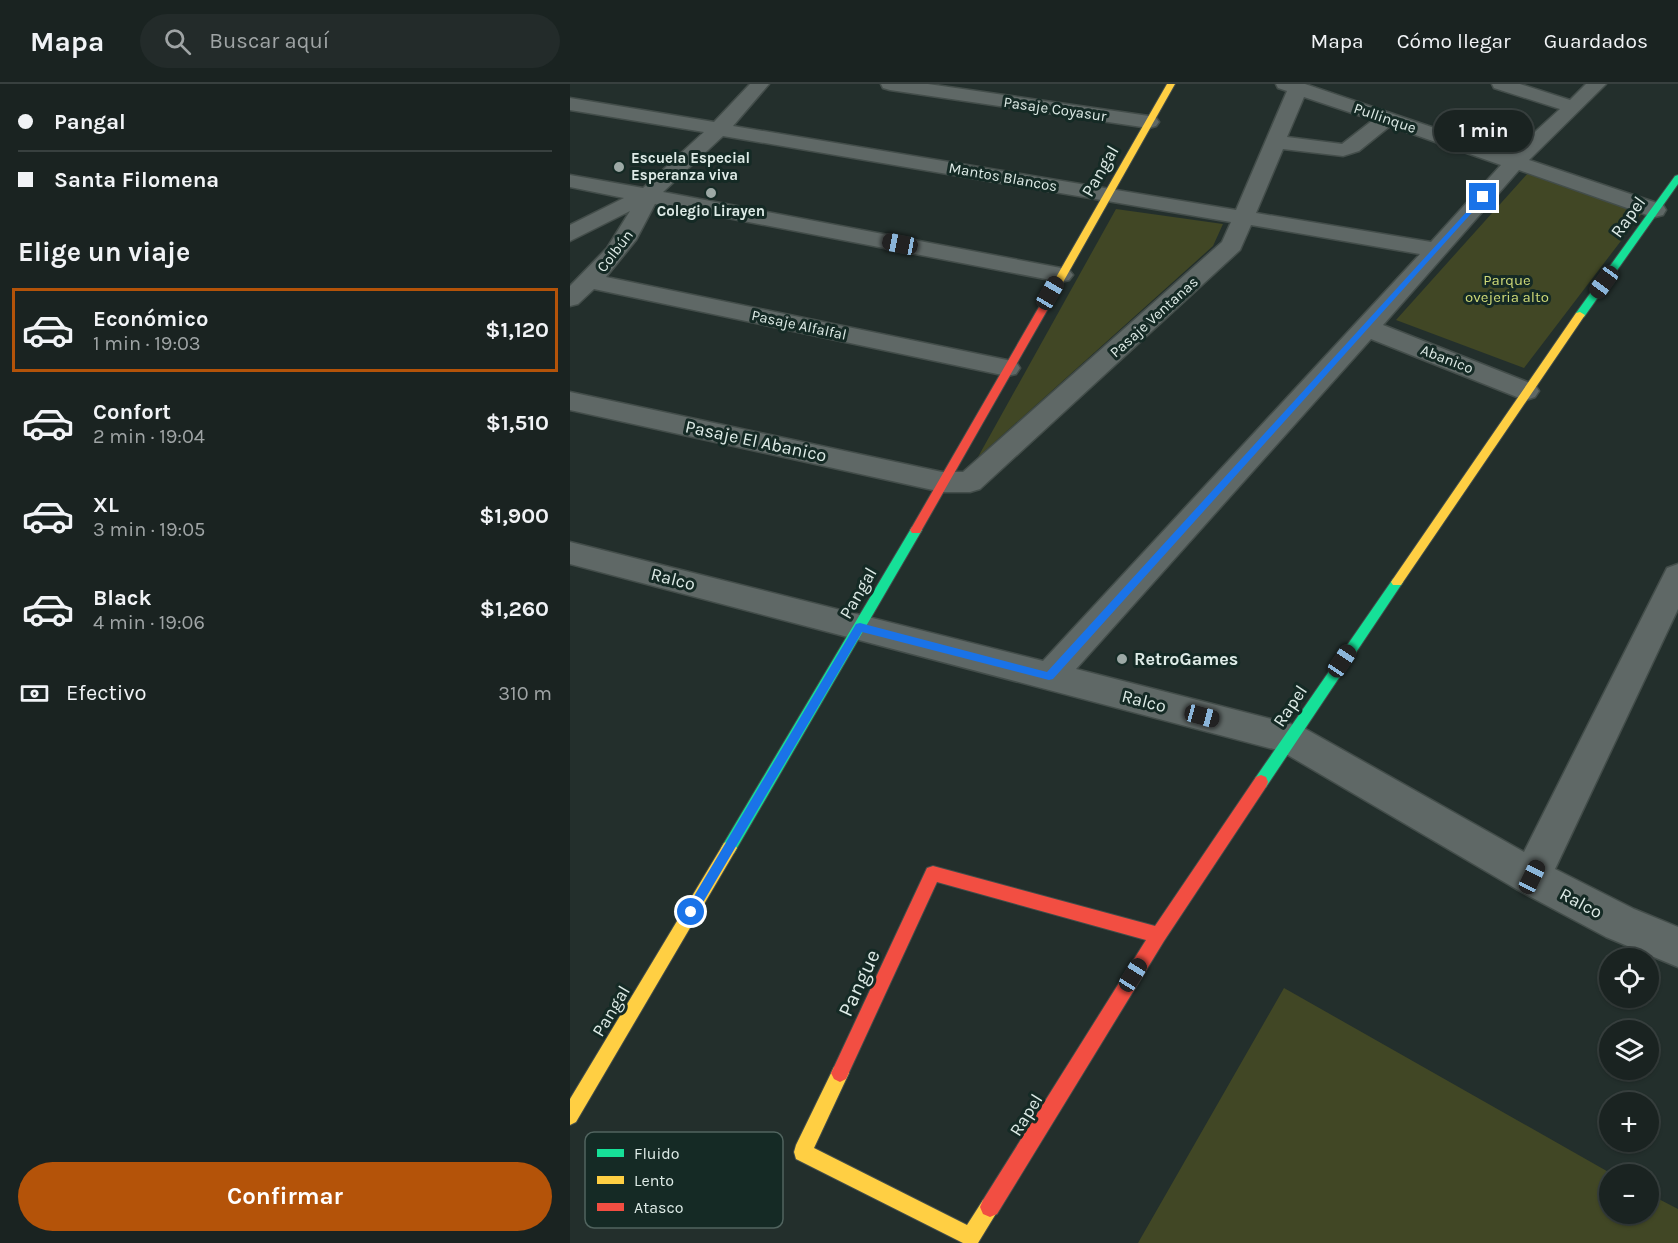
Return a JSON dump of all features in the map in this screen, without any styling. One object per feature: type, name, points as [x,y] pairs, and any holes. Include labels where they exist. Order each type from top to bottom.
[{"type":"street","name":"Colbún","points":[[570,234],[647,196],[719,129],[760,84]]},
{"type":"street","name":"Pasaje Coyasur","points":[[890,84],[1149,122]]},
{"type":"street","name":"Pangal","points":[[570,1116],[860,627],[1171,84]]},
{"type":"street","points":[[1500,84],[1573,107]]},
{"type":"street","points":[[1049,676],[1367,328],[1515,162],[1597,84]]},
{"type":"street","name":"Pullinque","points":[[1292,86],[1655,210]]},
{"type":"street","name":"Pasaje Ventanas","points":[[942,482],[970,482],[1232,245],[1276,142],[1292,86]]},
{"type":"street","name":"Mantos Blancos","points":[[570,104],[1436,250]]},
{"type":"street","points":[[1276,142],[1343,150],[1352,147],[1387,118]]},
{"type":"street","name":"Rapel","points":[[971,1237],[1158,935],[1527,391],[1678,178]]},
{"type":"street","points":[[570,181],[1061,275]]},
{"type":"street","name":"Colbún","points":[[570,299],[608,263],[633,228],[647,196]]},
{"type":"street","name":"Pasaje Alfalfal","points":[[590,281],[1007,368]]},
{"type":"street","name":"Abanico","points":[[1367,328],[1527,391]]},
{"type":"street","name":"Pasaje El Abanico","points":[[570,400],[942,482]]},
{"type":"street","name":"Ralco","points":[[570,552],[1290,738],[1532,877],[1620,923],[1678,947]]},
{"type":"street","points":[[1532,877],[1678,576]]},
{"type":"street","name":"Pangue","points":[[971,1237],[803,1152],[933,873],[1158,935]]},
{"type":"green space","name":"Parque ovejeria alto","points":[[1528,173],[1643,212],[1524,368],[1396,320]]},
{"type":"green space","points":[[1116,209],[1223,224],[1213,246],[978,457]]},
{"type":"green space","points":[[1284,988],[1599,1167],[1599,1224],[1659,1224],[1659,1199],[1678,1209],[1678,1243],[1138,1243]]},
{"type":"traffic: fast","points":[[1580,315],[1678,178]]},
{"type":"traffic: fast","points":[[729,848],[916,530]]},
{"type":"traffic: fast","points":[[1261,782],[1397,582]]},
{"type":"traffic: slow","points":[[1044,307],[1171,84]]},
{"type":"traffic: slow","points":[[1397,582],[1580,315]]},
{"type":"traffic: slow","points":[[570,1116],[729,848]]},
{"type":"traffic: slow","points":[[840,1073],[803,1152],[971,1237],[990,1207]]},
{"type":"traffic: jam","points":[[916,530],[1044,307]]},
{"type":"traffic: jam","points":[[990,1207],[1158,935],[1261,782]]},
{"type":"traffic: jam","points":[[840,1073],[933,873],[1158,935]]},
{"type":"place","name":"Escuela Especial Esperanza viva","points":[[619,167]]},
{"type":"place","name":"Colegio Lirayen","points":[[711,193]]},
{"type":"place","name":"RetroGames","points":[[1122,659]]},
{"type":"route","points":[[691,912],[860,627],[1049,676],[1367,328],[1483,197]]}]
